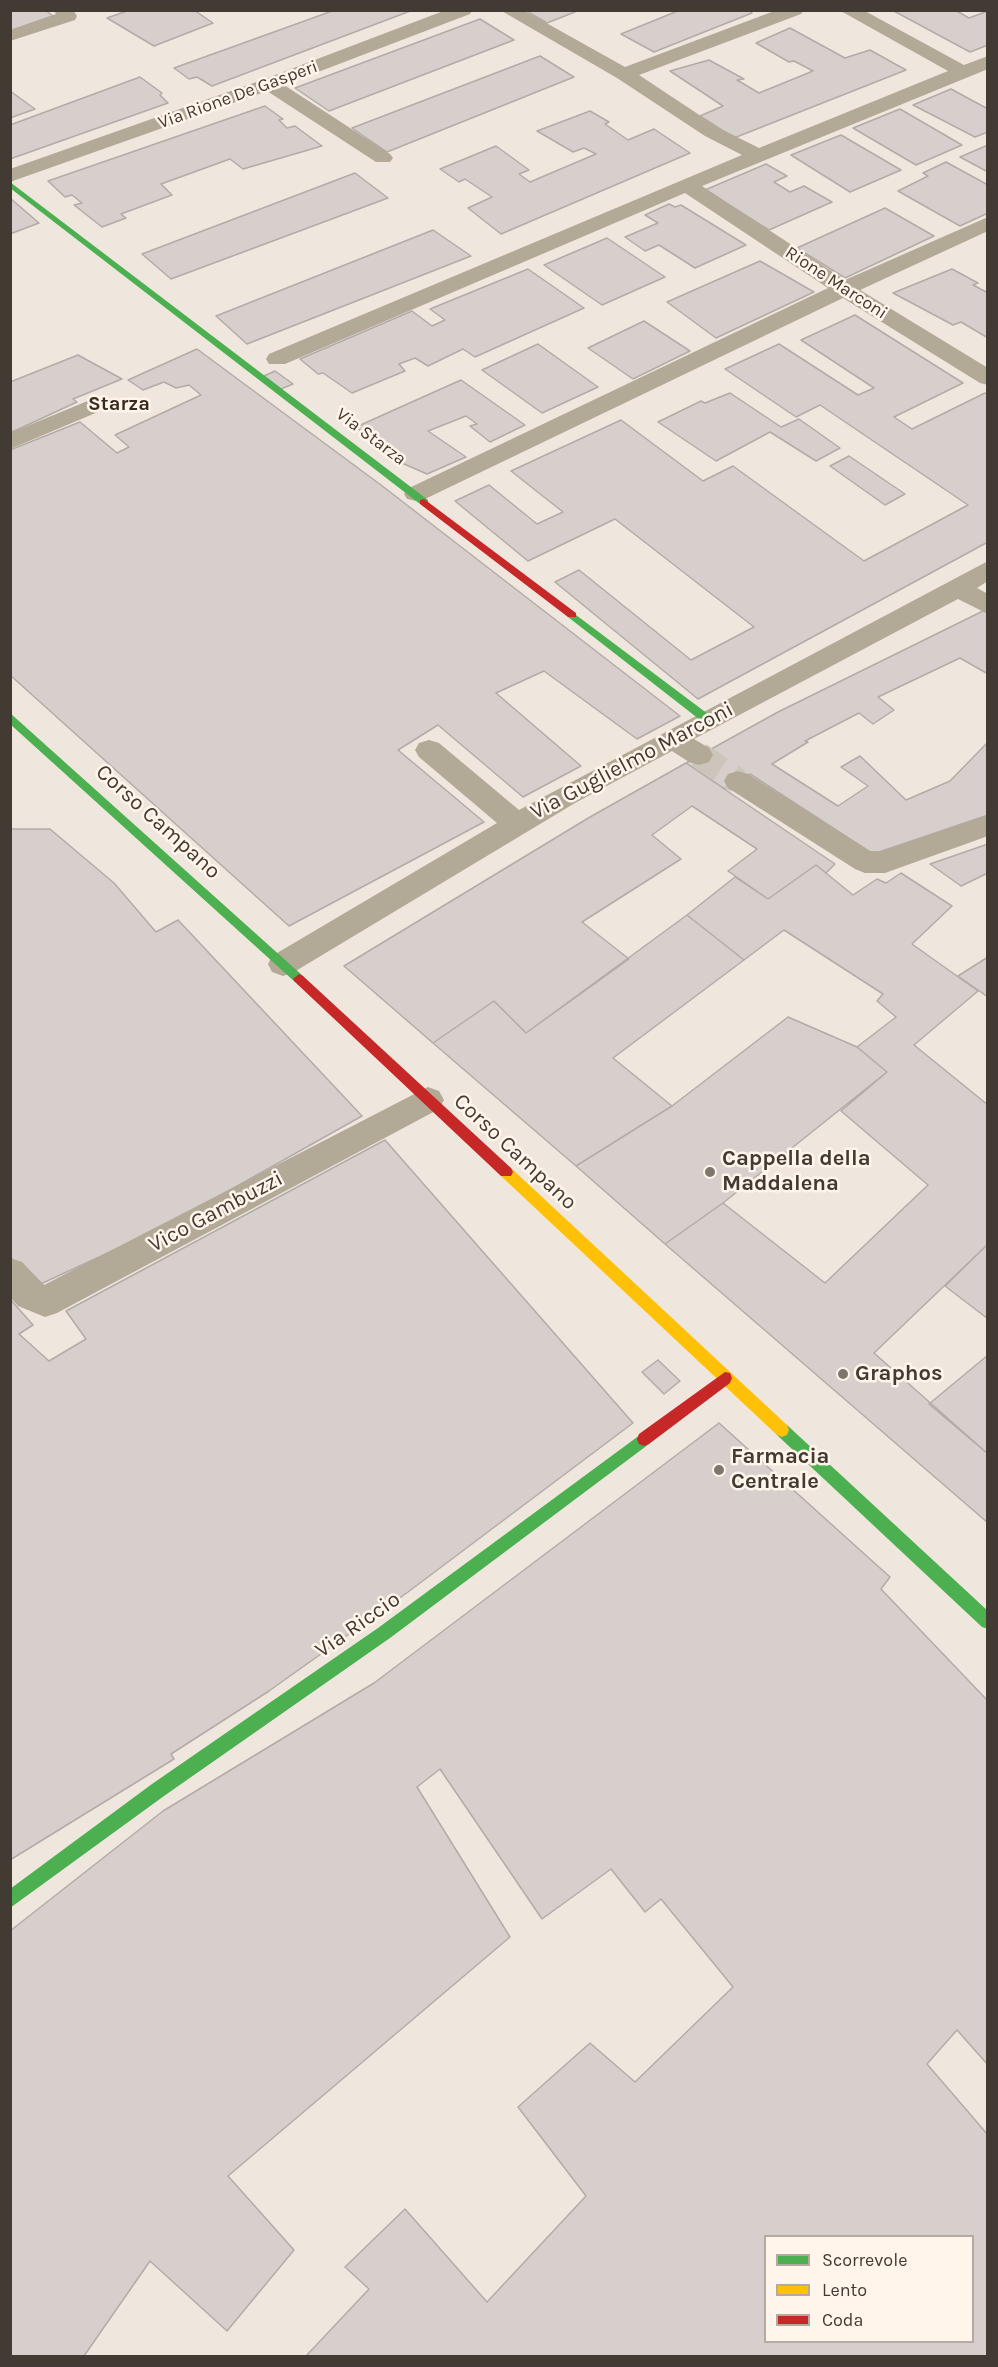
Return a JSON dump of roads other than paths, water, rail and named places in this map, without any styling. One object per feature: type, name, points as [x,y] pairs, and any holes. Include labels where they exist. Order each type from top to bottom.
[{"type":"street","points":[[10,36],[68,16],[63,10]]},
{"type":"street","name":"Via Rione De Gasperi","points":[[10,176],[269,84],[464,10]]},
{"type":"street","points":[[509,10],[624,74],[712,132],[758,155]]},
{"type":"street","points":[[624,74],[795,10]]},
{"type":"street","points":[[848,10],[963,72]]},
{"type":"street","points":[[276,360],[686,185],[987,62]]},
{"type":"street","points":[[269,84],[382,158]]},
{"type":"street","name":"Via Starza","points":[[10,184],[708,720]]},
{"type":"street","name":"Rione Marconi","points":[[686,185],[844,289],[987,378]]},
{"type":"street","points":[[416,494],[987,223]]},
{"type":"street","points":[[10,442],[90,407]]},
{"type":"street","name":"Via Guglielmo Marconi","points":[[283,964],[516,824],[959,588],[987,569]]},
{"type":"street","points":[[959,588],[987,606]]},
{"type":"street","name":"Corso Campano","points":[[10,717],[283,964],[987,1622]]},
{"type":"street","points":[[673,739],[699,755]]},
{"type":"street","points":[[429,750],[516,824]]},
{"type":"street","points":[[738,781],[865,862],[885,862],[987,825]]},
{"type":"street","name":"Vico Gambuzzi","points":[[10,1272],[30,1295],[45,1302],[428,1100]]},
{"type":"street","name":"Via Riccio","points":[[10,1900],[159,1790],[384,1633],[725,1378]]},
{"type":"tunnel","points":[[699,755],[738,781]]},
{"type":"place","name":"Cappella della Maddalena","points":[[710,1172]]},
{"type":"place","name":"Graphos","points":[[843,1374]]},
{"type":"place","name":"Farmacia Centrale","points":[[719,1470]]},
{"type":"district","name":"Starza","points":[[119,404]]}]
